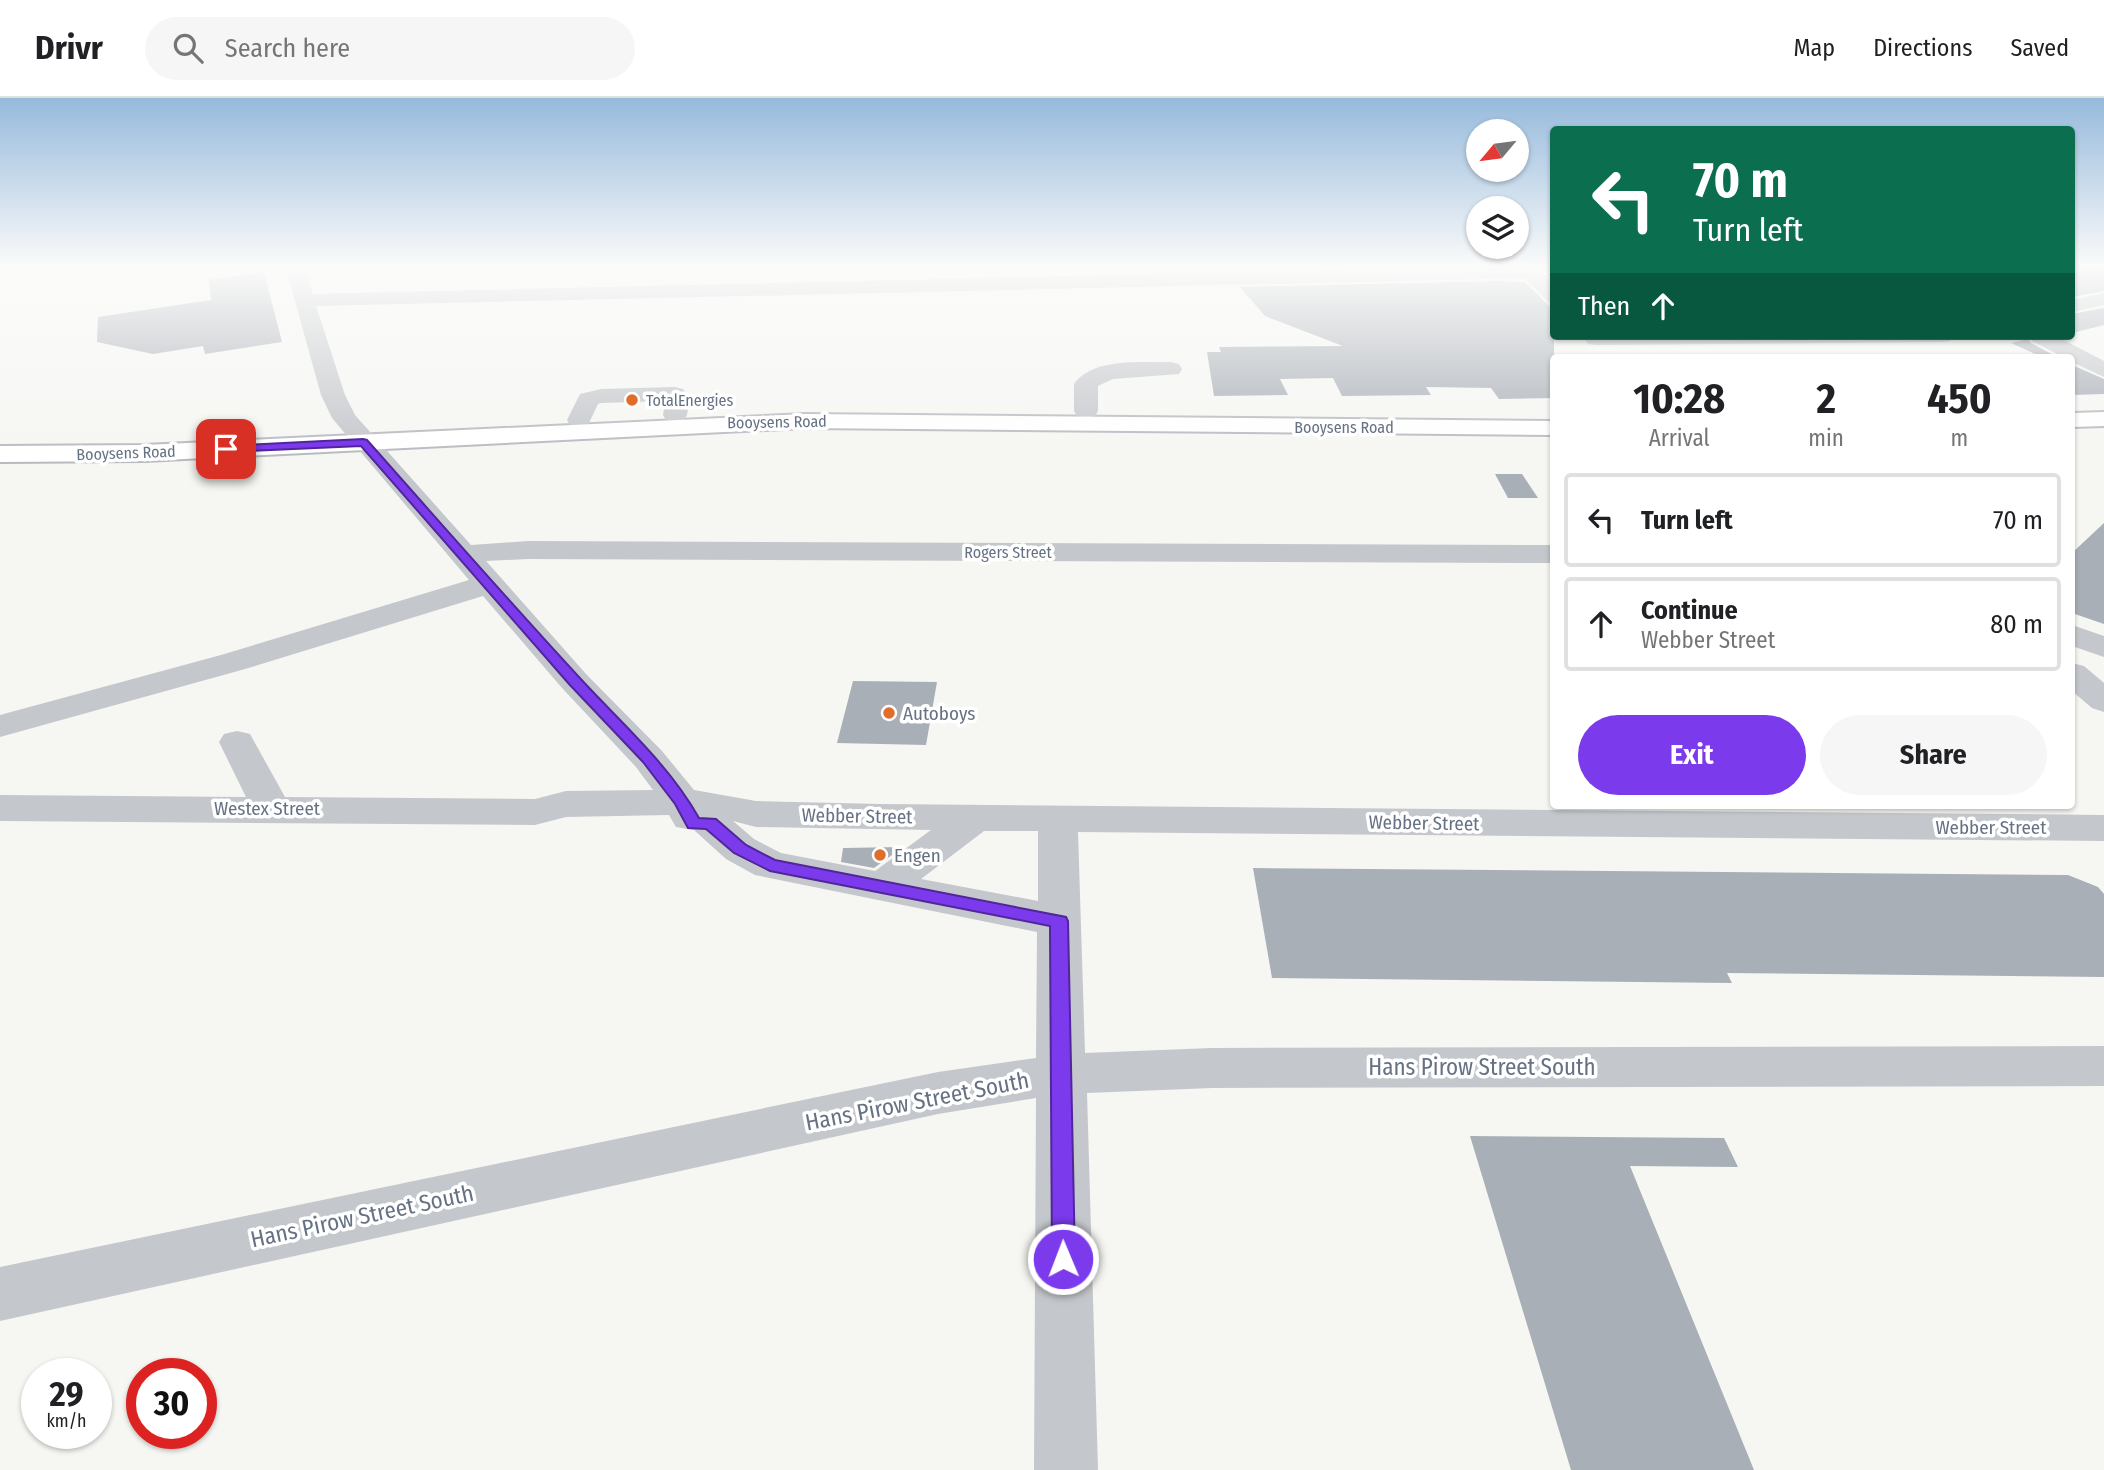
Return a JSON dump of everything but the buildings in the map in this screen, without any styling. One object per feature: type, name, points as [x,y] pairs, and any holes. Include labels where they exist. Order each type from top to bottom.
[{"type":"main road","points":[[2075,408],[2104,408]]},
{"type":"main road","name":"Booysens Road","points":[[0,454],[144,453],[676,409],[1550,417]]},
{"type":"main road","points":[[2075,420],[2104,419]]},
{"type":"main road","name":"Booysens Road","points":[[0,442],[358,437],[805,421],[1550,428]]},
{"type":"street","points":[[313,329],[333,395],[358,437],[574,681],[649,759],[695,816],[740,849],[770,865],[1059,921]]},
{"type":"street","points":[[1597,340],[1610,354]]},
{"type":"street","points":[[2047,340],[2073,354]]},
{"type":"street","points":[[2075,355],[2104,371]]},
{"type":"street","points":[[1086,411],[1086,384],[1091,378],[1109,373],[1171,369]]},
{"type":"street","points":[[2075,370],[2104,371]]},
{"type":"street","name":"Rogers Street","points":[[462,554],[528,550],[1550,554]]},
{"type":"street","points":[[0,726],[233,662],[489,584]]},
{"type":"street","points":[[2075,636],[2104,647]]},
{"type":"street","points":[[2075,676],[2104,701]]},
{"type":"street","points":[[237,742],[271,808]]},
{"type":"street","points":[[596,803],[625,784],[649,759]]},
{"type":"street","name":"Westex Street","points":[[535,812],[566,804],[596,803],[695,816]]},
{"type":"street","name":"Westex Street","points":[[0,808],[535,812],[572,821],[695,816]]},
{"type":"street","name":"Webber Street","points":[[695,816],[756,814],[1058,819],[2091,825]]},
{"type":"street","points":[[882,887],[975,818]]},
{"type":"street","points":[[1058,819],[1066,1470]]},
{"type":"street","name":"Hans Pirow Street South","points":[[0,1294],[938,1093],[1061,1074],[1212,1068],[2104,1066]]},
{"type":"place","name":"TotalEnergies","points":[[632,400]]},
{"type":"place","name":"Autoboys","points":[[889,713]]},
{"type":"place","name":"Engen","points":[[880,855]]},
{"type":"route","points":[[226,449],[363,442],[574,681],[649,759],[682,802],[694,824],[710,823],[753,858],[796,872],[996,907],[1059,921],[1063,1259]]}]
